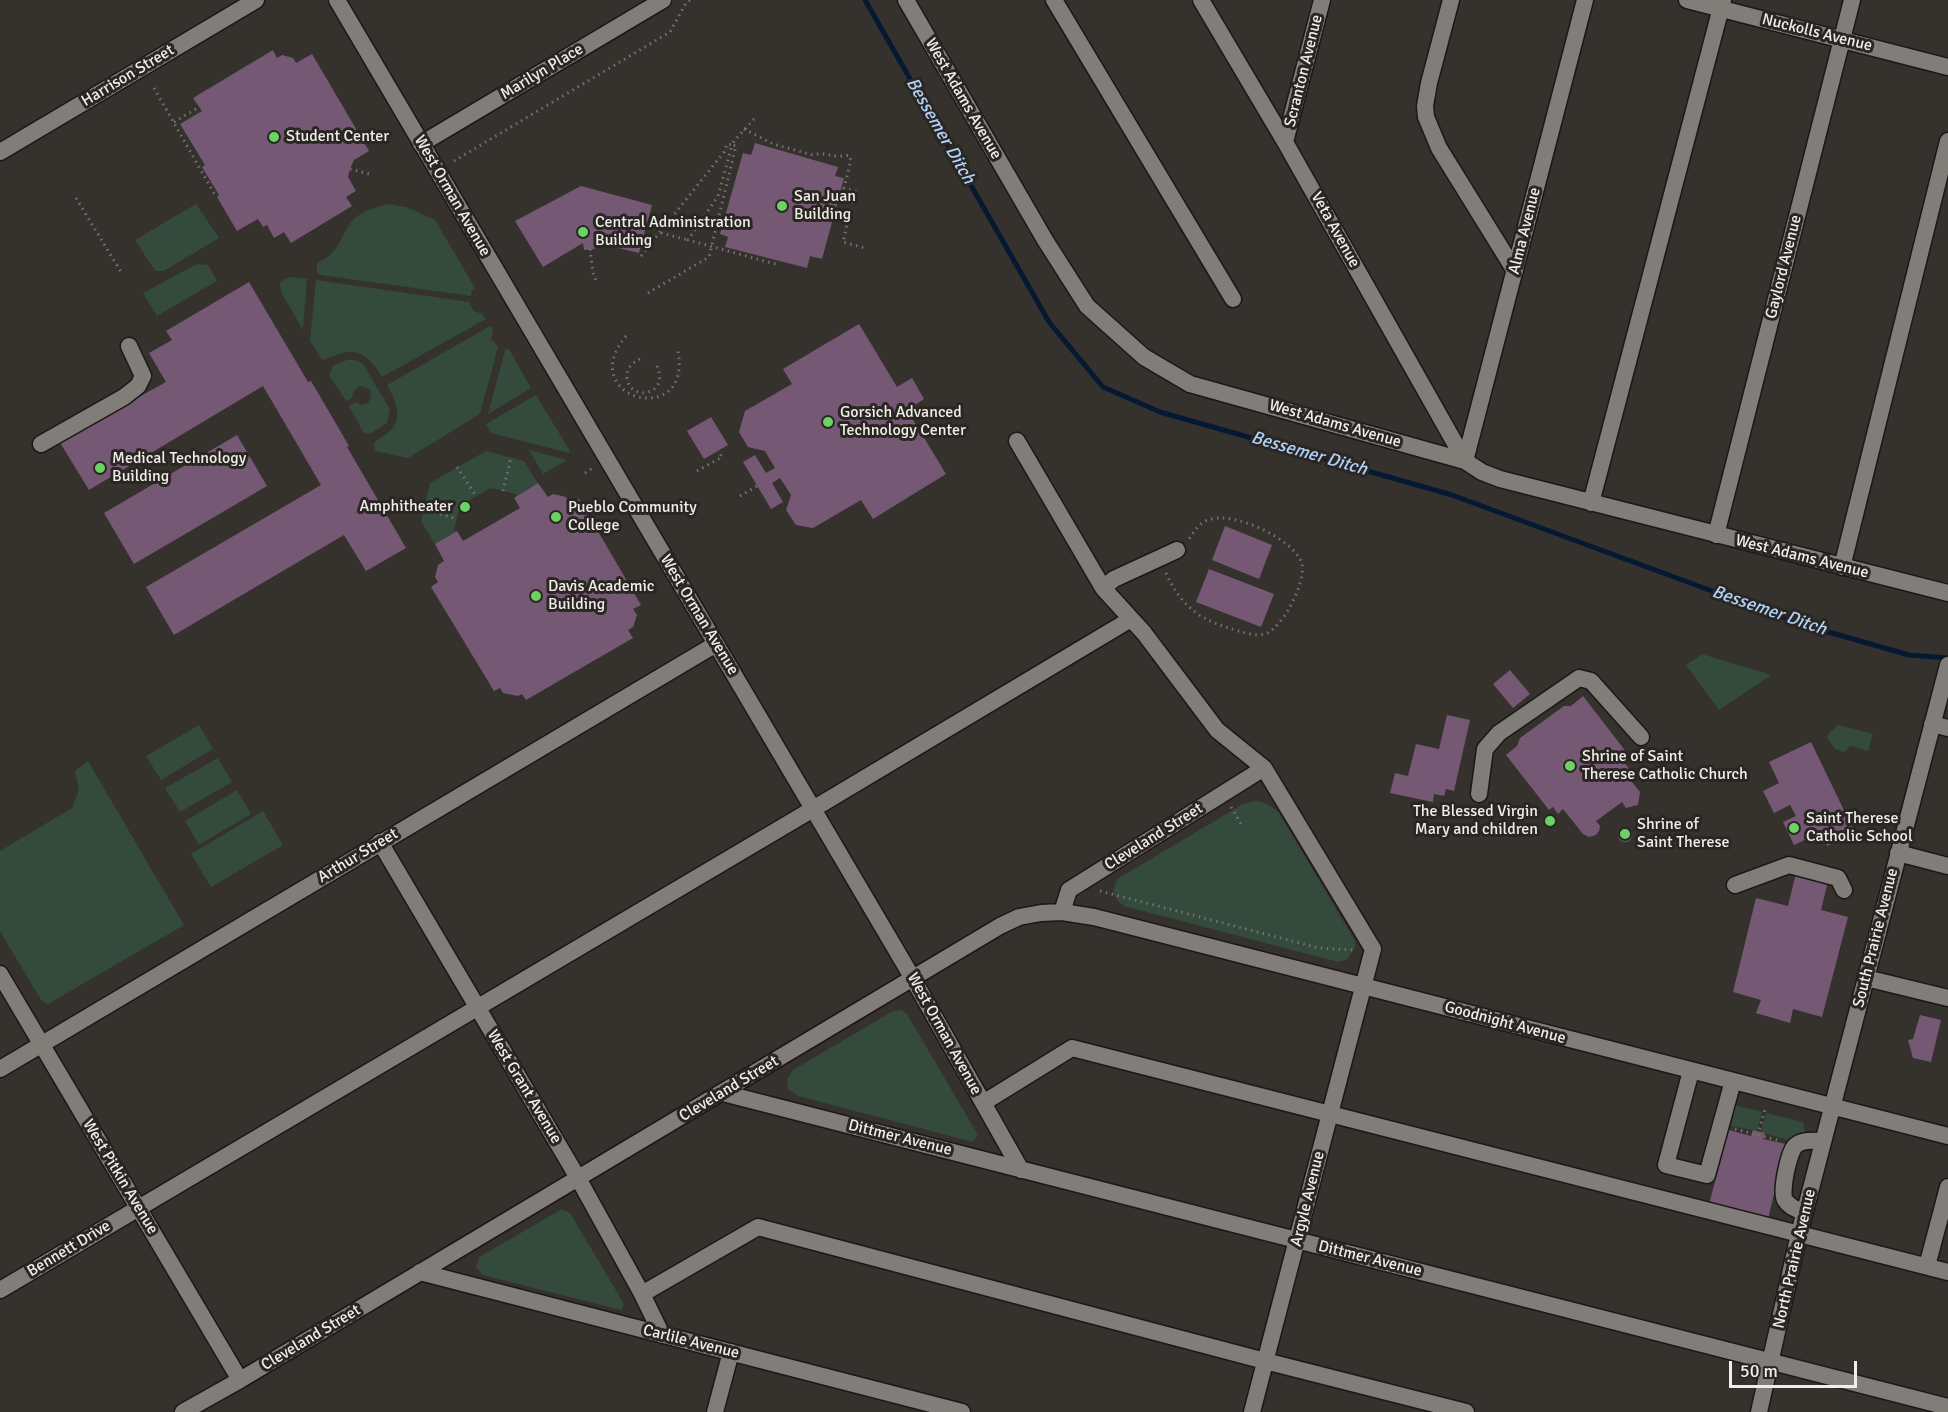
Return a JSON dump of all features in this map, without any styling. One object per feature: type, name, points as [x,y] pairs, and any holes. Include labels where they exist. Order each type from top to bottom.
[{"type":"street","name":"Harrison Street","points":[[0,152],[256,0]]},
{"type":"street","name":"West Orman Avenue","points":[[337,0],[912,977],[1021,1170]]},
{"type":"street","name":"Marilyn Place","points":[[421,144],[663,0]]},
{"type":"street","name":"West Adams Avenue","points":[[906,0],[1045,240],[1087,306],[1143,357],[1190,384],[1465,461],[1482,472],[1500,479],[1948,593]]},
{"type":"street","points":[[1054,0],[1233,299]]},
{"type":"street","name":"Veta Avenue","points":[[1201,0],[1285,142],[1465,461]]},
{"type":"street","name":"Scranton Avenue","points":[[1285,142],[1322,0]]},
{"type":"street","points":[[1451,0],[1429,83],[1425,106],[1426,117],[1439,148],[1515,271]]},
{"type":"street","name":"Alma Avenue","points":[[1465,461],[1585,0]]},
{"type":"street","name":"Nuckolls Avenue","points":[[1687,0],[1722,4],[1948,67]]},
{"type":"street","name":"Gaylord Avenue","points":[[1716,535],[1852,0]]},
{"type":"street","points":[[1591,503],[1722,4]]},
{"type":"street","points":[[1842,567],[1948,141]]},
{"type":"street","points":[[41,444],[138,386],[143,376],[129,346]]},
{"type":"street","points":[[1017,441],[1103,588],[1144,633],[1217,730],[1264,768],[1373,950],[1364,987]]},
{"type":"street","points":[[1103,588],[1114,579],[1170,553]]},
{"type":"street","name":"Bennett Drive","points":[[0,1290],[1131,619]]},
{"type":"street","name":"Arthur Street","points":[[0,1069],[716,644]]},
{"type":"street","name":"South Prairie Avenue","points":[[1832,1106],[1898,853],[1940,726],[1948,665]]},
{"type":"street","points":[[1479,794],[1485,749],[1499,733],[1579,678],[1591,681],[1641,737]]},
{"type":"street","name":"Cleveland Street","points":[[183,1412],[723,1093],[1000,926],[1019,917],[1062,912],[1069,890],[1264,768]]},
{"type":"street","name":"West Grant Avenue","points":[[380,842],[578,1178],[662,1335]]},
{"type":"street","points":[[1898,853],[1948,866]]},
{"type":"street","points":[[1736,885],[1789,865],[1838,878],[1844,890]]},
{"type":"street","name":"Goodnight Avenue","points":[[1062,912],[1094,917],[1948,1136]]},
{"type":"street","name":"West Pitkin Avenue","points":[[0,974],[240,1380]]},
{"type":"street","points":[[1866,978],[1948,998]]},
{"type":"street","name":"Argyle Avenue","points":[[1252,1412],[1364,987]]},
{"type":"street","points":[[982,1103],[1072,1048],[1948,1272]]},
{"type":"street","points":[[1691,1071],[1666,1165],[1707,1175],[1733,1081]]},
{"type":"street","name":"Dittmer Avenue","points":[[723,1093],[1948,1407]]},
{"type":"street","name":"North Prairie Avenue","points":[[1759,1412],[1804,1212],[1832,1106]]},
{"type":"street","points":[[1804,1212],[1786,1203],[1782,1191],[1792,1151],[1802,1142],[1823,1141]]},
{"type":"street","points":[[1927,1266],[1948,1186]]},
{"type":"street","points":[[642,1294],[758,1227],[1466,1412]]},
{"type":"street","name":"Carlile Avenue","points":[[420,1272],[962,1412]]},
{"type":"street","points":[[716,1412],[731,1352]]},
{"type":"path","points":[[454,161],[670,32],[686,3],[690,0]]},
{"type":"path","points":[[154,88],[215,195]]},
{"type":"path","points":[[174,122],[199,107]]},
{"type":"path","points":[[688,240],[718,196],[732,145],[755,117]]},
{"type":"path","points":[[744,129],[773,144],[813,154],[820,153],[838,158],[849,155],[851,160],[844,188],[855,191],[843,242],[865,248]]},
{"type":"path","points":[[641,256],[724,152],[727,144],[736,146],[709,257],[648,293]]},
{"type":"path","points":[[351,170],[373,176]]},
{"type":"path","points":[[76,198],[121,272]]},
{"type":"path","points":[[660,233],[779,265]]},
{"type":"path","points":[[590,249],[592,273],[597,284]]},
{"type":"path","points":[[626,336],[617,347],[612,368],[621,387],[638,398],[651,399],[663,395],[672,388],[679,378],[681,367],[678,351]]},
{"type":"path","points":[[640,359],[629,367],[627,377],[631,387],[639,392],[651,391],[659,383],[656,364]]},
{"type":"path","points":[[638,398],[639,392]]},
{"type":"path","points":[[698,471],[722,457],[718,451]]},
{"type":"path","points":[[503,491],[511,457]]},
{"type":"path","points":[[457,467],[476,496]]},
{"type":"path","points":[[740,496],[757,486]]},
{"type":"path","points":[[423,509],[457,519]]},
{"type":"path","points":[[1224,518],[1246,522],[1277,538],[1302,563],[1302,577],[1284,618],[1264,634],[1255,634],[1225,627],[1189,609],[1178,596],[1167,575],[1170,553],[1189,539],[1208,519],[1224,518]]},
{"type":"path","points":[[1077,885],[1319,948],[1373,950]]},
{"type":"path","points":[[1758,1135],[1764,1109]]},
{"type":"path","points":[[1721,1126],[1797,1145]]},
{"type":"green space","points":[[196,204],[219,238],[164,271],[155,271],[135,240]]},
{"type":"green space","points":[[387,204],[406,207],[435,220],[475,288],[471,296],[321,275],[317,272],[317,263],[335,249],[356,217]]},
{"type":"green space","points":[[197,264],[208,265],[217,281],[157,316],[143,293]]},
{"type":"green space","points":[[289,277],[307,279],[303,330],[281,292],[280,282]]},
{"type":"green space","points":[[316,280],[469,302],[474,311],[482,314],[486,319],[382,377],[370,360],[354,352],[322,360],[310,341]]},
{"type":"green space","points":[[490,326],[493,330],[491,339],[498,347],[480,414],[408,458],[375,451],[374,443],[390,431],[397,420],[397,408],[387,385]]},
{"type":"green space","points":[[509,349],[531,388],[488,414],[505,350]]},
{"type":"green space","points":[[347,360],[355,360],[363,364],[390,409],[387,423],[370,434],[363,432],[349,406],[355,402],[362,405],[368,403],[371,397],[370,390],[359,386],[353,392],[352,398],[346,401],[329,375],[333,366]]},
{"type":"green space","points":[[536,395],[570,451],[569,453],[491,433],[486,424]]},
{"type":"green space","points":[[529,450],[567,460],[543,474]]},
{"type":"green space","points":[[486,451],[524,461],[538,483],[517,496],[490,488],[460,506],[455,532],[435,544],[421,521],[430,483]]},
{"type":"green space","points":[[1702,654],[1771,675],[1719,710],[1686,665]]},
{"type":"green space","points":[[199,725],[213,749],[161,780],[146,756]]},
{"type":"green space","points":[[1838,725],[1873,734],[1868,751],[1851,746],[1844,752],[1835,749],[1827,738]]},
{"type":"green space","points":[[218,758],[232,782],[180,812],[165,788]]},
{"type":"green space","points":[[88,761],[184,925],[48,1004],[41,1000],[0,931],[0,851],[72,808],[79,790],[75,771]]},
{"type":"green space","points":[[237,790],[251,814],[199,845],[185,821]]},
{"type":"green space","points":[[1255,801],[1274,808],[1279,813],[1355,941],[1355,948],[1346,960],[1338,962],[1124,906],[1115,897],[1114,886],[1119,878],[1243,804]]},
{"type":"green space","points":[[263,811],[283,845],[211,887],[191,854]]},
{"type":"green space","points":[[901,1010],[907,1014],[978,1135],[973,1142],[798,1096],[788,1089],[787,1080],[793,1070],[893,1011]]},
{"type":"green space","points":[[1735,1105],[1762,1112],[1757,1131],[1731,1126]]},
{"type":"green space","points":[[1766,1113],[1803,1122],[1805,1134],[1788,1140],[1761,1132]]},
{"type":"green space","points":[[562,1209],[570,1213],[624,1304],[621,1310],[483,1275],[476,1267],[479,1257]]},
{"type":"building","name":"Student Center","points":[[273,50],[277,58],[282,55],[293,58],[296,63],[312,54],[369,151],[354,160],[350,169],[348,177],[356,191],[346,197],[352,206],[291,243],[284,232],[274,238],[267,225],[263,227],[258,219],[237,231],[202,167],[205,165],[180,124],[202,111],[193,98]]},
{"type":"building","name":"San Juan Building","points":[[755,143],[838,167],[835,176],[844,178],[822,259],[810,256],[807,268],[725,247],[728,237],[720,234],[743,153],[751,155]]},
{"type":"building","name":"Central Administration Building","points":[[581,186],[652,205],[639,253],[594,242],[595,249],[584,250],[583,243],[543,267],[515,221]]},
{"type":"building","name":"Medical Technology Building","points":[[249,282],[308,382],[311,381],[406,548],[366,571],[344,535],[174,635],[146,587],[321,485],[263,386],[89,490],[59,441],[166,382],[149,353],[172,340],[166,331]]},
{"type":"building","name":"Gorsich Advanced Technology Center","points":[[859,324],[897,387],[912,378],[924,399],[907,410],[946,474],[873,519],[861,500],[813,528],[796,525],[786,510],[791,495],[780,478],[772,483],[783,502],[771,509],[743,462],[755,455],[766,473],[775,468],[765,451],[748,447],[739,432],[745,411],[792,384],[783,369]]},
{"type":"building","points":[[711,417],[728,445],[704,459],[687,431]]},
{"type":"building","points":[[237,435],[267,486],[134,564],[104,513]]},
{"type":"building","name":"Davis Academic Building","points":[[538,483],[548,497],[553,494],[566,497],[570,504],[579,499],[641,605],[633,609],[637,615],[633,627],[628,630],[633,638],[526,700],[522,694],[518,696],[503,693],[500,688],[494,691],[431,587],[438,582],[435,577],[438,565],[444,561],[435,544],[457,531],[463,541],[520,508],[514,498]]},
{"type":"building","points":[[1225,526],[1272,545],[1259,579],[1212,560]]},
{"type":"building","points":[[1209,569],[1274,594],[1261,627],[1196,602]]},
{"type":"building","points":[[1510,670],[1530,694],[1513,708],[1493,684]]},
{"type":"building","name":"Shrine of Saint Therese Catholic Church","points":[[1583,696],[1627,753],[1621,758],[1633,774],[1628,777],[1640,792],[1638,805],[1626,808],[1622,802],[1596,821],[1600,826],[1599,831],[1596,835],[1589,837],[1583,834],[1563,809],[1558,814],[1553,807],[1549,810],[1506,755],[1517,746],[1520,738],[1564,706],[1571,706]]},
{"type":"building","points":[[1447,715],[1470,720],[1454,791],[1446,789],[1444,796],[1434,794],[1433,802],[1390,793],[1395,773],[1408,776],[1416,744],[1439,749]]},
{"type":"building","points":[[1811,742],[1855,833],[1827,846],[1821,832],[1794,845],[1783,822],[1796,816],[1790,805],[1774,813],[1763,791],[1779,783],[1769,762]]},
{"type":"building","name":"Shrine of Saint Therese","points":[[1625,828],[1630,830],[1632,835],[1630,840],[1625,842],[1620,840],[1618,835],[1620,830]]},
{"type":"building","points":[[1796,873],[1828,881],[1821,910],[1848,917],[1822,1017],[1793,1009],[1790,1023],[1756,1013],[1761,1000],[1733,992],[1756,898],[1788,906]]},
{"type":"building","points":[[1920,1015],[1941,1020],[1931,1062],[1913,1058],[1908,1040],[1913,1039]]},
{"type":"building","points":[[1729,1130],[1751,1136],[1753,1130],[1765,1133],[1763,1139],[1786,1144],[1768,1219],[1709,1204]]},
{"type":"waterway","name":"Bessemer Ditch","points":[[865,0],[1049,322],[1103,387],[1160,412],[1452,495],[1804,625],[1909,655],[1948,658]]},
{"type":"place","name":"Student Center","points":[[274,137]]},
{"type":"place","name":"San Juan Building","points":[[782,206]]},
{"type":"place","name":"Central Administration Building","points":[[583,232]]},
{"type":"place","name":"Gorsich Advanced Technology Center","points":[[828,422]]},
{"type":"place","name":"Medical Technology Building","points":[[100,468]]},
{"type":"place","name":"Amphitheater","points":[[465,507]]},
{"type":"place","name":"Pueblo Community College","points":[[556,517]]},
{"type":"place","name":"Davis Academic Building","points":[[536,596]]},
{"type":"place","name":"Shrine of Saint Therese Catholic Church","points":[[1570,766]]},
{"type":"place","name":"The Blessed Virgin Mary and children","points":[[1550,821]]},
{"type":"place","name":"Saint Therese Catholic School","points":[[1794,828]]},
{"type":"place","name":"Shrine of Saint Therese","points":[[1625,834]]}]
